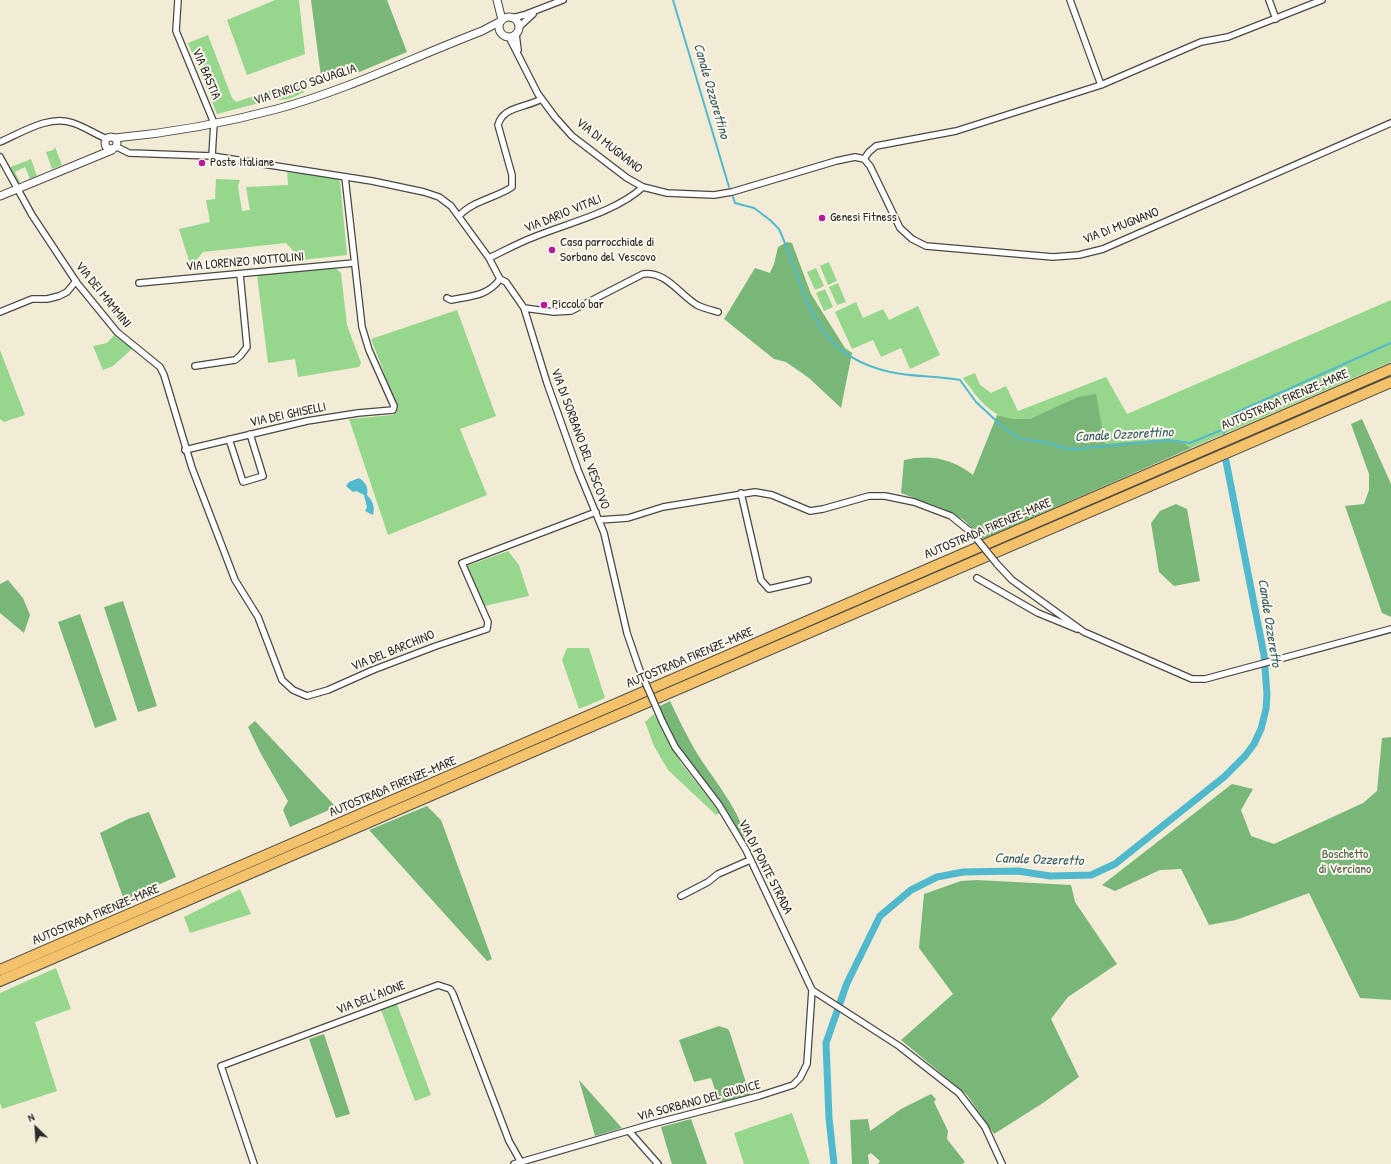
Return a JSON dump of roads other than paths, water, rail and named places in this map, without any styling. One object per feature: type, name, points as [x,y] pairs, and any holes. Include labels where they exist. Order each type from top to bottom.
[{"type":"highway","name":"AUTOSTRADA FIRENZE-MARE","points":[[0,970],[1391,369]]},
{"type":"highway","name":"AUTOSTRADA FIRENZE-MARE","points":[[0,981],[1391,382]]},
{"type":"street","name":"VIA BASTIA","points":[[178,0],[176,31],[214,123],[212,156]]},
{"type":"street","points":[[512,17],[536,11],[563,0]]},
{"type":"street","points":[[1070,0],[1101,85]]},
{"type":"street","points":[[1269,0],[1276,19]]},
{"type":"street","points":[[864,159],[876,146],[956,131],[1101,85],[1201,42],[1228,37],[1322,0]]},
{"type":"street","points":[[498,2],[504,12],[517,21],[512,34]]},
{"type":"street","points":[[498,2],[501,21],[499,30],[512,34]]},
{"type":"street","points":[[512,34],[536,11]]},
{"type":"street","name":"VIA ENRICO SQUAGLIA","points":[[115,144],[129,137],[214,123],[277,109],[303,101],[482,31],[512,17]]},
{"type":"street","points":[[482,31],[512,34]]},
{"type":"street","name":"VIA DI MUGNANO","points":[[512,34],[518,52],[541,99],[572,136],[627,178],[644,187],[667,193],[714,195],[737,191],[836,161],[855,157],[864,159],[870,166],[900,228],[912,239],[926,246],[1053,257],[1079,255],[1103,249],[1391,123]]},
{"type":"street","points":[[460,216],[466,209],[503,193],[512,187],[512,175],[498,125],[500,118],[506,112],[529,106],[541,99]]},
{"type":"street","points":[[0,142],[46,123],[61,120],[73,123],[95,134],[106,142],[108,148],[115,144]]},
{"type":"street","points":[[96,154],[110,137],[115,144],[129,153],[212,156],[414,189],[439,197],[460,216],[489,258]]},
{"type":"street","points":[[0,196],[96,154],[115,144]]},
{"type":"street","name":"VIA DEI MAMMINI","points":[[0,157],[32,216],[76,281],[117,332],[160,367],[168,384],[185,450],[207,512]]},
{"type":"street","points":[[345,177],[354,263]]},
{"type":"street","name":"VIA DARIO VITALI","points":[[489,258],[533,237],[590,216],[634,195],[644,187]]},
{"type":"street","name":"VIA DI SORBANO DEL VESCOVO","points":[[489,258],[500,279],[506,282],[524,308],[547,383],[578,470],[599,520],[628,518],[663,507],[741,493],[755,492],[772,495],[810,511],[869,496],[885,496],[914,502],[951,516],[972,533],[1012,580],[1084,632],[1192,679],[1205,679],[1258,666],[1391,629]]},
{"type":"street","name":"VIA LORENZO NOTTOLINI","points":[[139,283],[354,263]]},
{"type":"street","name":"VIA DEI GHISELLI","points":[[185,450],[230,438],[307,421],[358,413],[386,412],[392,410],[394,406],[369,350],[362,327],[354,263]]},
{"type":"street","points":[[524,308],[554,312],[571,311],[643,274],[651,273],[662,276],[697,305],[718,312]]},
{"type":"street","points":[[196,366],[234,360],[240,356],[247,347],[240,274]]},
{"type":"street","points":[[446,298],[451,300],[481,294],[493,288],[500,279]]},
{"type":"street","points":[[0,312],[32,299],[47,299],[59,296],[68,292],[76,281]]},
{"type":"street","points":[[230,438],[243,482],[263,476],[250,434]]},
{"type":"street","points":[[741,493],[764,585],[768,589],[808,580]]},
{"type":"street","name":"VIA DEL BARCHINO","points":[[207,512],[235,580],[258,617],[282,680],[293,690],[307,696],[328,690],[373,670],[436,646],[487,629],[488,622],[462,563],[596,512]]},
{"type":"street","name":"VIA DI PONTE STRADA","points":[[599,520],[604,533],[627,633],[639,668],[662,720],[675,747],[719,805],[746,850],[812,990]]},
{"type":"street","points":[[977,578],[1038,613],[1084,632]]},
{"type":"street","points":[[681,896],[708,882],[718,874],[750,860]]},
{"type":"street","name":"VIA DELL'AIONE","points":[[254,1164],[221,1066],[438,985],[450,989],[453,994],[509,1142],[522,1163]]},
{"type":"street","points":[[812,990],[899,1046],[958,1093],[985,1127],[1002,1164]]},
{"type":"street","name":"VIA SORBANO DEL GIUDICE","points":[[514,1164],[759,1096],[793,1085],[800,1078],[807,1064],[812,990]]},
{"type":"street","points":[[629,1131],[658,1164]]},
{"type":"water","points":[[359,478],[367,487],[367,495],[374,507],[373,515],[365,511],[367,507],[364,495],[356,491],[353,492],[346,486],[349,482]]},
{"type":"waterway","name":"Canale Ozzorettino","points":[[673,0],[729,187]]},
{"type":"waterway","name":"Canale Ozzorettino","points":[[733,197],[735,203],[754,208],[779,229],[805,297],[815,317],[827,336],[843,351],[863,364],[890,372],[960,380],[976,402],[1004,428],[1020,439],[1044,442],[1064,448],[1076,449],[1168,440],[1190,443],[1224,429]]},
{"type":"waterway","name":"Canale Ozzeretto","points":[[1224,434],[1226,422],[1233,414],[1391,343]]},
{"type":"waterway","name":"Canale Ozzeretto","points":[[834,1164],[829,1118],[826,1043],[847,983],[880,916],[911,890],[937,877],[963,872],[1018,871],[1050,876],[1091,875],[1115,864],[1224,777],[1245,756],[1254,744],[1261,729],[1266,709],[1267,694],[1264,655],[1226,461]]},
{"type":"place","name":"Poste Italiane","points":[[202,163]]},
{"type":"place","name":"Genesi Fitness","points":[[822,218]]},
{"type":"place","name":"Casa parrocchiale di Sorbano del Vescovo","points":[[552,250]]},
{"type":"place","name":"Piccolo bar","points":[[544,305]]},
{"type":"park label","name":"Boschetto di Verciano","points":[[1345,862]]}]
